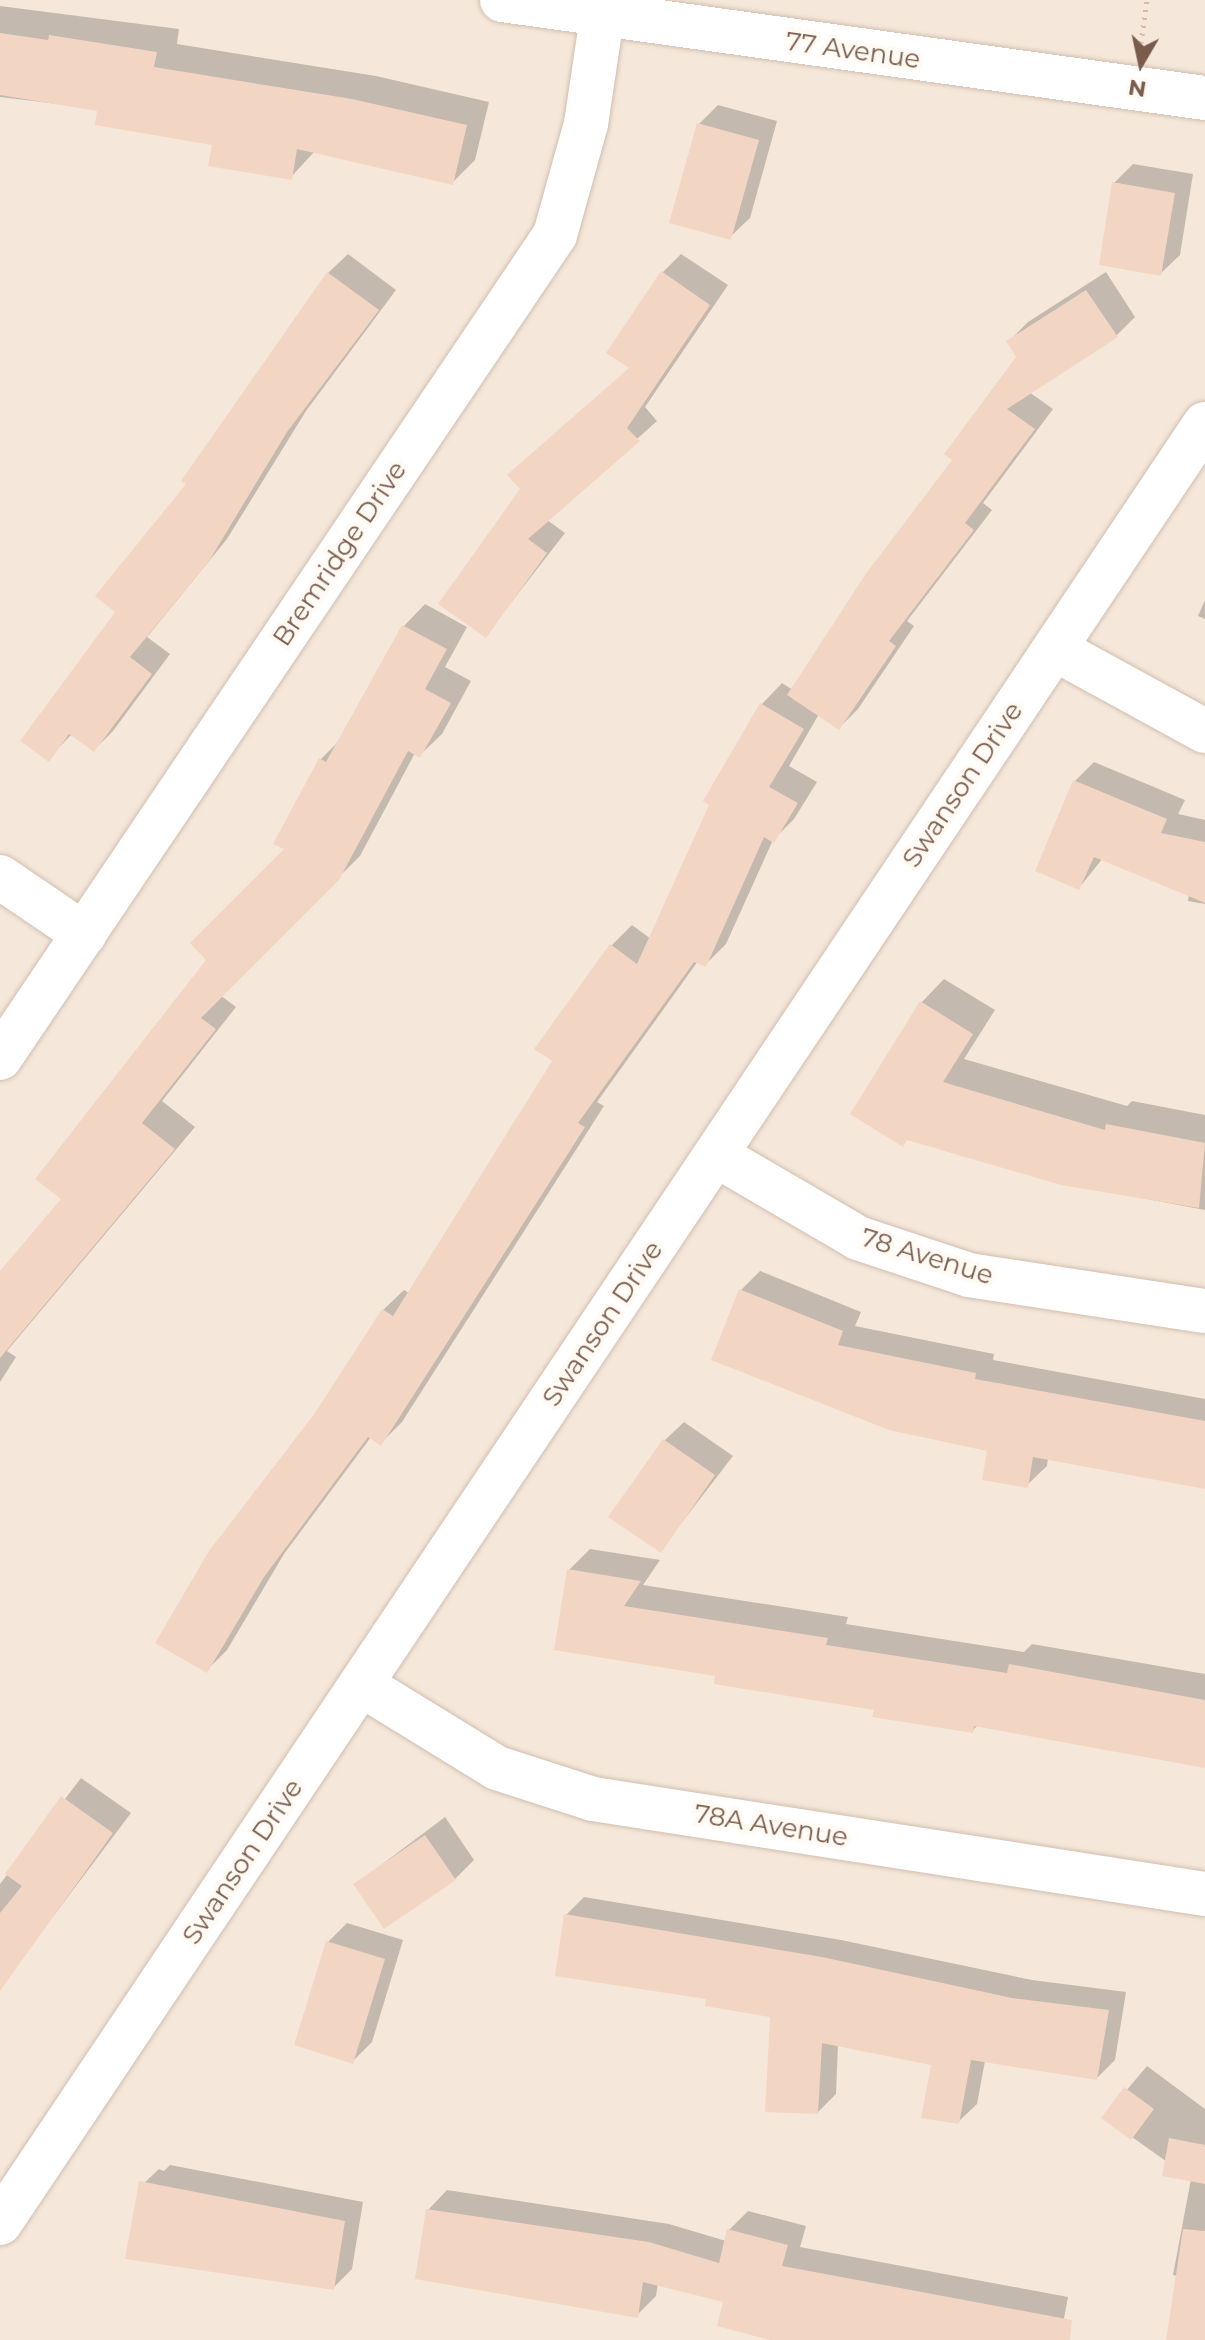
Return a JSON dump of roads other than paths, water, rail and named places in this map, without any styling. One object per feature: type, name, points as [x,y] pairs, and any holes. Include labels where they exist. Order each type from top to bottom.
[{"type":"street","name":"77 Avenue","points":[[502,0],[602,17],[1205,98]]},
{"type":"street","name":"Bremridge Drive","points":[[0,1058],[555,235],[586,124],[602,17]]},
{"type":"street","name":"Swanson Drive","points":[[0,2223],[1205,424]]},
{"type":"street","points":[[1055,649],[1205,731]]},
{"type":"street","points":[[0,877],[84,934]]},
{"type":"street","name":"78 Avenue","points":[[716,1155],[858,1238],[969,1275],[1205,1311]]},
{"type":"street","name":"78A Avenue","points":[[362,1685],[497,1768],[593,1799],[1205,1894]]}]
